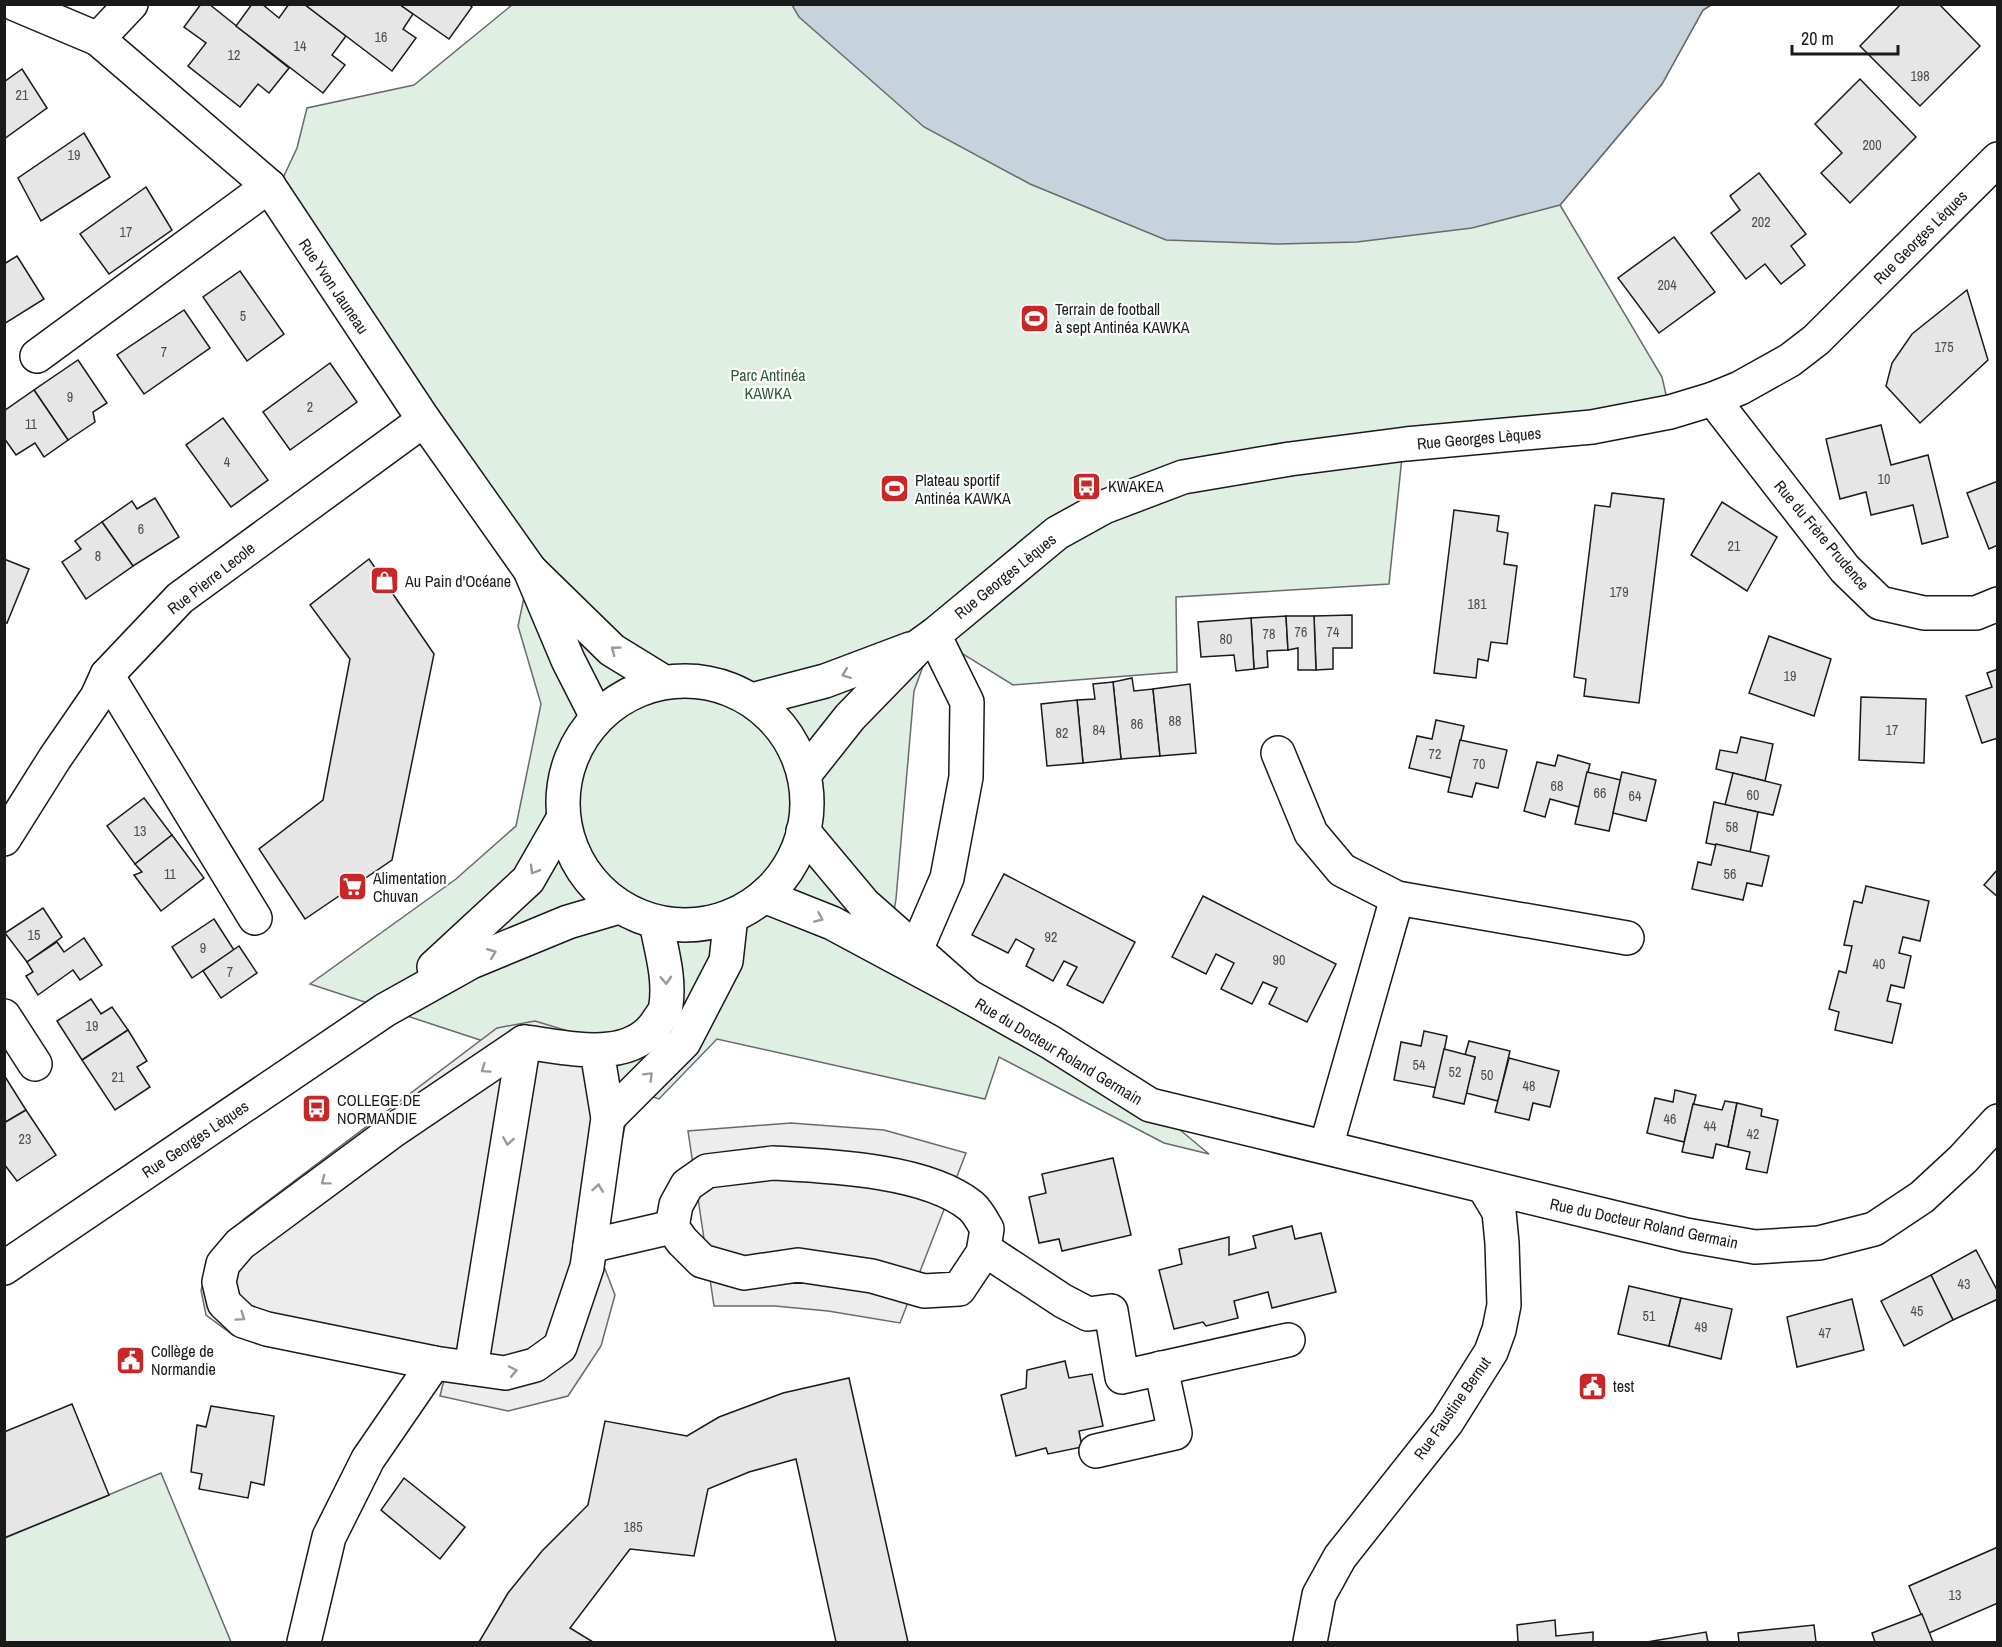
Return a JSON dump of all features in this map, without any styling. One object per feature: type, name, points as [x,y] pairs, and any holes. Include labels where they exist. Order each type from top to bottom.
[{"type":"street","name":"Rue Yvon Jauneau","points":[[15,4],[98,39],[269,186],[424,420],[530,570],[612,650],[664,682]]},
{"type":"street","points":[[98,39],[130,4]]},
{"type":"street","name":"Rue Georges Lèques","points":[[804,775],[850,717],[927,640],[1057,533],[1104,507],[1183,477],[1290,459],[1394,446],[1592,427],[1670,412],[1713,399],[1764,376],[1816,340],[1998,159]]},
{"type":"street","points":[[37,356],[269,186]]},
{"type":"street","name":"Rue du Frère Prudence","points":[[1713,399],[1845,569],[1880,603],[1924,613],[1976,613],[1998,604]]},
{"type":"street","name":"Rue Pierre Lecole","points":[[4,839],[97,697],[107,675],[180,598],[424,420]]},
{"type":"street","name":"Rue Yvon Jauneau","points":[[530,570],[568,660],[597,717]]},
{"type":"street","points":[[916,950],[947,878],[966,777],[967,702],[927,640]]},
{"type":"street","name":"Rue Georges Lèques","points":[[752,700],[825,681],[927,640]]},
{"type":"street","points":[[107,675],[255,918]]},
{"type":"street","points":[[694,680],[725,686],[752,700],[775,720],[789,739],[804,775],[807,803],[803,831],[789,866],[765,896],[731,916],[694,925],[656,922],[619,907],[598,890],[582,869],[570,845],[563,819],[564,782],[576,747],[597,717],[628,694],[664,682],[694,680]]},
{"type":"street","points":[[1278,753],[1311,833],[1342,870],[1397,898],[1627,938]]},
{"type":"street","name":"Rue Georges Lèques","points":[[385,1010],[465,940],[528,880],[563,819]]},
{"type":"street","name":"Rue du Docteur Roland Germain","points":[[803,831],[864,904],[968,996]]},
{"type":"street","name":"Rue du Docteur Roland Germain","points":[[765,896],[831,923],[968,996],[1050,1042],[1150,1105],[1686,1235],[1755,1247],[1819,1243],[1875,1229],[1922,1197],[1963,1159],[1998,1121]]},
{"type":"street","points":[[1326,1147],[1397,898]]},
{"type":"street","name":"Rue Georges Lèques","points":[[4,1268],[385,1010],[471,962],[567,922],[619,907]]},
{"type":"street","points":[[608,1118],[684,1042],[726,961],[731,916]]},
{"type":"street","points":[[597,1051],[608,1118],[587,1267],[560,1347],[535,1365],[505,1373],[434,1363],[267,1329],[243,1321],[224,1303],[219,1282],[223,1264],[240,1244],[394,1130],[524,1042],[597,1051],[629,1045],[651,1032],[666,1007],[667,976],[656,922]]},
{"type":"street","points":[[4,1016],[35,1064]]},
{"type":"street","points":[[471,1368],[524,1042]]},
{"type":"street","points":[[773,1163],[840,1167],[909,1179],[943,1188],[973,1207],[987,1229],[984,1250],[959,1289],[924,1291],[872,1276],[798,1266],[744,1273],[702,1261],[672,1227],[676,1205],[687,1185],[707,1171],[773,1163]]},
{"type":"street","name":"Rue Faustine Bernut","points":[[1305,1641],[1319,1595],[1340,1557],[1447,1422],[1491,1352],[1499,1330],[1504,1305],[1502,1244],[1499,1212],[1484,1187]]},
{"type":"street","points":[[590,1246],[672,1227]]},
{"type":"street","points":[[984,1250],[1063,1301],[1088,1314],[1110,1311],[1122,1377],[1288,1340]]},
{"type":"street","points":[[304,1642],[329,1537],[368,1459],[434,1363]]},
{"type":"street","points":[[1096,1451],[1175,1432],[1161,1368]]},
{"type":"green space","name":"Parc Antinéa KAWKA","points":[[512,5],[1711,5],[1703,10],[1662,84],[1560,205],[1662,377],[1670,412],[1402,457],[1389,584],[1176,597],[1177,672],[1013,685],[934,636],[914,691],[896,899],[887,953],[1150,1105],[1209,1154],[1164,1143],[999,1057],[985,1099],[717,1039],[659,1099],[310,984],[456,879],[516,826],[541,704],[518,626],[530,569],[275,195],[297,148],[307,108],[414,85]]},
{"type":"green space","points":[[161,1473],[231,1642],[5,1642],[5,1538]]},
{"type":"shaded area","points":[[792,5],[1711,5],[1703,10],[1662,84],[1560,205],[1472,228],[1357,242],[1278,244],[1166,240],[1030,184],[924,127],[799,17]]},
{"type":"shaded area","points":[[535,1021],[601,1041],[626,1121],[596,1262],[605,1269],[615,1295],[601,1346],[568,1396],[508,1411],[440,1396],[444,1380],[233,1335],[206,1315],[201,1290],[217,1247],[244,1219],[497,1028]]},
{"type":"shaded area","points":[[791,1123],[884,1130],[966,1153],[900,1323],[828,1311],[775,1306],[714,1306],[688,1131]]},
{"type":"building","points":[[201,4],[209,4],[289,68],[269,93],[258,84],[240,107],[188,66],[206,43],[184,27]]},
{"type":"building","points":[[252,4],[262,4],[279,18],[289,4],[304,4],[346,36],[332,55],[345,65],[323,93],[236,26]]},
{"type":"building","points":[[304,4],[399,4],[413,14],[403,29],[416,38],[392,71]]},
{"type":"building","points":[[399,4],[468,4],[472,7],[449,39]]},
{"type":"building","points":[[1901,4],[1939,4],[1980,46],[1920,106],[1860,46]]},
{"type":"building","points":[[22,69],[47,108],[4,139],[4,82]]},
{"type":"building","points":[[1860,79],[1916,137],[1850,203],[1821,173],[1842,153],[1815,124]]},
{"type":"building","points":[[84,133],[110,177],[41,221],[18,178]]},
{"type":"building","points":[[1759,173],[1806,234],[1791,246],[1805,265],[1781,284],[1765,264],[1746,279],[1711,233],[1740,210],[1730,196]]},
{"type":"building","points":[[146,187],[172,230],[109,274],[80,234]]},
{"type":"building","points":[[1674,237],[1715,292],[1659,333],[1618,278]]},
{"type":"building","points":[[17,256],[44,299],[4,324],[4,264]]},
{"type":"building","points":[[240,271],[284,334],[247,361],[203,297]]},
{"type":"building","points":[[1967,290],[1988,360],[1920,423],[1886,386],[1892,363],[1912,334]]},
{"type":"building","points":[[184,310],[210,348],[144,394],[117,355]]},
{"type":"building","points":[[78,360],[107,403],[93,412],[95,422],[68,440],[34,390]]},
{"type":"building","points":[[330,363],[357,402],[290,450],[263,412]]},
{"type":"building","points":[[34,390],[68,440],[44,457],[35,443],[16,455],[4,438],[4,411]]},
{"type":"building","points":[[223,418],[268,480],[231,507],[186,445]]},
{"type":"building","points":[[1881,425],[1891,465],[1928,455],[1948,537],[1922,544],[1913,505],[1871,515],[1866,492],[1840,499],[1826,439]]},
{"type":"building","points":[[1998,481],[1998,545],[1989,549],[1967,493]]},
{"type":"building","points":[[1612,493],[1664,499],[1639,703],[1584,696],[1586,679],[1574,677],[1595,505],[1610,507]]},
{"type":"building","points":[[155,498],[179,537],[133,566],[102,522],[132,501],[137,509]]},
{"type":"building","points":[[1722,502],[1777,537],[1747,591],[1691,555]]},
{"type":"building","points":[[1454,510],[1499,516],[1497,531],[1508,533],[1504,564],[1517,566],[1507,644],[1491,642],[1488,661],[1478,659],[1476,678],[1434,673]]},
{"type":"building","points":[[102,522],[133,566],[86,599],[62,562],[81,549],[75,541]]},
{"type":"building","points":[[4,559],[29,569],[7,623],[4,621]]},
{"type":"building","points":[[369,559],[434,654],[392,860],[305,919],[259,849],[323,800],[350,659],[310,605]]},
{"type":"building","points":[[1352,615],[1352,648],[1333,648],[1333,669],[1316,670],[1314,616]]},
{"type":"building","points":[[1286,616],[1288,650],[1267,651],[1268,667],[1254,669],[1251,618]]},
{"type":"building","points":[[1286,616],[1314,616],[1316,670],[1298,670],[1298,648],[1288,650]]},
{"type":"building","points":[[1251,618],[1254,669],[1236,671],[1234,655],[1201,657],[1198,622]]},
{"type":"building","points":[[1769,636],[1831,659],[1814,716],[1749,693]]},
{"type":"building","points":[[1998,669],[1998,738],[1982,743],[1966,696],[1992,687],[1987,673]]},
{"type":"building","points":[[1132,678],[1134,691],[1153,689],[1160,756],[1121,759],[1113,682]]},
{"type":"building","points":[[1113,682],[1121,759],[1083,763],[1077,700],[1095,699],[1093,684]]},
{"type":"building","points":[[1190,684],[1196,753],[1160,756],[1153,689]]},
{"type":"building","points":[[1861,697],[1926,699],[1924,763],[1859,760]]},
{"type":"building","points":[[1077,700],[1083,763],[1047,766],[1041,704]]},
{"type":"building","points":[[1436,720],[1464,726],[1452,778],[1409,768],[1417,736],[1432,739]]},
{"type":"building","points":[[1741,737],[1773,744],[1765,781],[1716,769],[1720,750],[1737,753]]},
{"type":"building","points":[[1460,740],[1507,750],[1498,788],[1476,783],[1472,797],[1448,792]]},
{"type":"building","points":[[1558,755],[1590,764],[1579,807],[1550,799],[1545,817],[1524,811],[1537,762],[1555,766]]},
{"type":"building","points":[[1587,772],[1621,780],[1609,831],[1575,824]]},
{"type":"building","points":[[1622,772],[1656,780],[1646,821],[1613,813]]},
{"type":"building","points":[[1733,773],[1781,785],[1773,815],[1725,805]]},
{"type":"building","points":[[144,798],[172,835],[135,864],[107,826]]},
{"type":"building","points":[[1714,802],[1758,812],[1750,852],[1706,843]]},
{"type":"building","points":[[172,835],[204,878],[161,911],[134,875],[142,872],[135,864]]},
{"type":"building","points":[[1716,844],[1769,856],[1762,886],[1747,883],[1743,900],[1692,889],[1698,862],[1711,865]]},
{"type":"building","points":[[1998,869],[1998,897],[1984,885]]},
{"type":"building","points":[[1004,874],[1135,942],[1103,1003],[1067,985],[1077,967],[1064,961],[1053,981],[1026,966],[1034,949],[1016,939],[1008,953],[972,935]]},
{"type":"building","points":[[1866,886],[1929,901],[1920,941],[1903,937],[1899,953],[1911,956],[1904,988],[1891,985],[1887,1001],[1901,1004],[1892,1043],[1835,1030],[1839,1012],[1829,1009],[1839,971],[1846,973],[1852,946],[1844,945],[1854,901],[1862,903]]},
{"type":"building","points":[[1203,896],[1336,964],[1307,1022],[1269,1004],[1277,988],[1263,982],[1252,1004],[1221,989],[1234,963],[1216,954],[1206,974],[1172,957]]},
{"type":"building","points":[[43,908],[62,937],[27,962],[5,933]]},
{"type":"building","points":[[214,919],[234,950],[192,978],[172,947]]},
{"type":"building","points":[[84,938],[102,965],[80,980],[73,970],[38,995],[26,976],[33,972],[27,962],[57,942],[64,952]]},
{"type":"building","points":[[239,946],[257,973],[221,998],[203,971]]},
{"type":"building","points":[[91,999],[101,1014],[112,1007],[128,1030],[82,1060],[57,1021]]},
{"type":"building","points":[[128,1030],[147,1061],[137,1067],[150,1087],[115,1110],[82,1060]]},
{"type":"building","points":[[1424,1031],[1447,1036],[1437,1088],[1394,1080],[1401,1042],[1421,1046]]},
{"type":"building","points":[[1469,1041],[1510,1051],[1498,1101],[1466,1093],[1475,1057],[1465,1055]]},
{"type":"building","points":[[1444,1049],[1475,1057],[1464,1104],[1433,1097]]},
{"type":"building","points":[[1509,1058],[1559,1071],[1550,1107],[1533,1103],[1529,1120],[1495,1112]]},
{"type":"building","points":[[4,1075],[26,1110],[4,1123]]},
{"type":"building","points":[[1675,1090],[1696,1095],[1684,1142],[1647,1133],[1655,1098],[1673,1102]]},
{"type":"building","points":[[1725,1101],[1737,1103],[1728,1147],[1716,1144],[1713,1158],[1682,1152],[1693,1104],[1722,1110]]},
{"type":"building","points":[[1737,1103],[1762,1109],[1761,1116],[1778,1120],[1767,1173],[1746,1169],[1750,1152],[1728,1147]]},
{"type":"building","points":[[26,1110],[56,1155],[17,1181],[4,1164],[4,1123]]},
{"type":"building","points":[[1113,1158],[1131,1235],[1062,1251],[1059,1239],[1039,1243],[1029,1197],[1046,1193],[1042,1174]]},
{"type":"building","points":[[1292,1226],[1295,1239],[1321,1233],[1336,1292],[1272,1308],[1268,1292],[1234,1301],[1238,1318],[1206,1326],[1203,1322],[1174,1329],[1159,1270],[1182,1264],[1179,1249],[1229,1237],[1229,1255],[1256,1248],[1253,1236]]},
{"type":"building","points":[[1976,1250],[1998,1292],[1998,1299],[1953,1320],[1931,1275]]},
{"type":"building","points":[[1931,1275],[1953,1320],[1904,1346],[1881,1301]]},
{"type":"building","points":[[1629,1286],[1681,1298],[1669,1346],[1618,1334]]},
{"type":"building","points":[[1681,1298],[1732,1309],[1721,1359],[1669,1346]]},
{"type":"building","points":[[1852,1299],[1864,1350],[1797,1367],[1787,1317]]},
{"type":"building","points":[[1065,1361],[1069,1378],[1092,1374],[1103,1426],[1079,1431],[1082,1447],[1048,1454],[1046,1448],[1016,1456],[1001,1395],[1026,1388],[1027,1370]]},
{"type":"building","points":[[849,1378],[908,1642],[836,1642],[796,1459],[749,1472],[708,1489],[694,1556],[630,1549],[570,1628],[593,1642],[479,1642],[508,1593],[542,1551],[588,1505],[605,1421],[687,1436],[719,1417],[783,1393]]},
{"type":"building","points":[[72,1404],[109,1495],[4,1538],[4,1432]]},
{"type":"building","points":[[211,1406],[274,1416],[264,1485],[251,1482],[248,1498],[199,1489],[202,1474],[191,1472],[197,1425],[206,1427]]},
{"type":"building","points":[[404,1478],[465,1527],[440,1559],[381,1510]]},
{"type":"building","points":[[1998,1547],[1998,1603],[1929,1633],[1909,1586]]},
{"type":"building","points":[[1922,1614],[1933,1642],[1875,1642],[1872,1633]]},
{"type":"building","points":[[1555,1620],[1556,1636],[1593,1632],[1593,1642],[1518,1642],[1517,1625]]},
{"type":"building","points":[[1814,1625],[1816,1642],[1739,1642],[1738,1633]]},
{"type":"building","points":[[1706,1632],[1708,1642],[1647,1642]]},
{"type":"place","name":"Terrain de football à sept Antinéa KAWKA","points":[[1034,318]]},
{"type":"place","name":"KWAKEA","points":[[1087,486]]},
{"type":"place","name":"Plateau sportif Antinéa KAWKA","points":[[894,489]]},
{"type":"place","name":"Au Pain d'Océane","points":[[384,581]]},
{"type":"place","name":"Alimentation Chuvan","points":[[352,887]]},
{"type":"place","name":"COLLEGE DE NORMANDIE","points":[[316,1109]]},
{"type":"place","name":"Collège de Normandie","points":[[130,1360]]},
{"type":"place","name":"test","points":[[1592,1386]]}]
